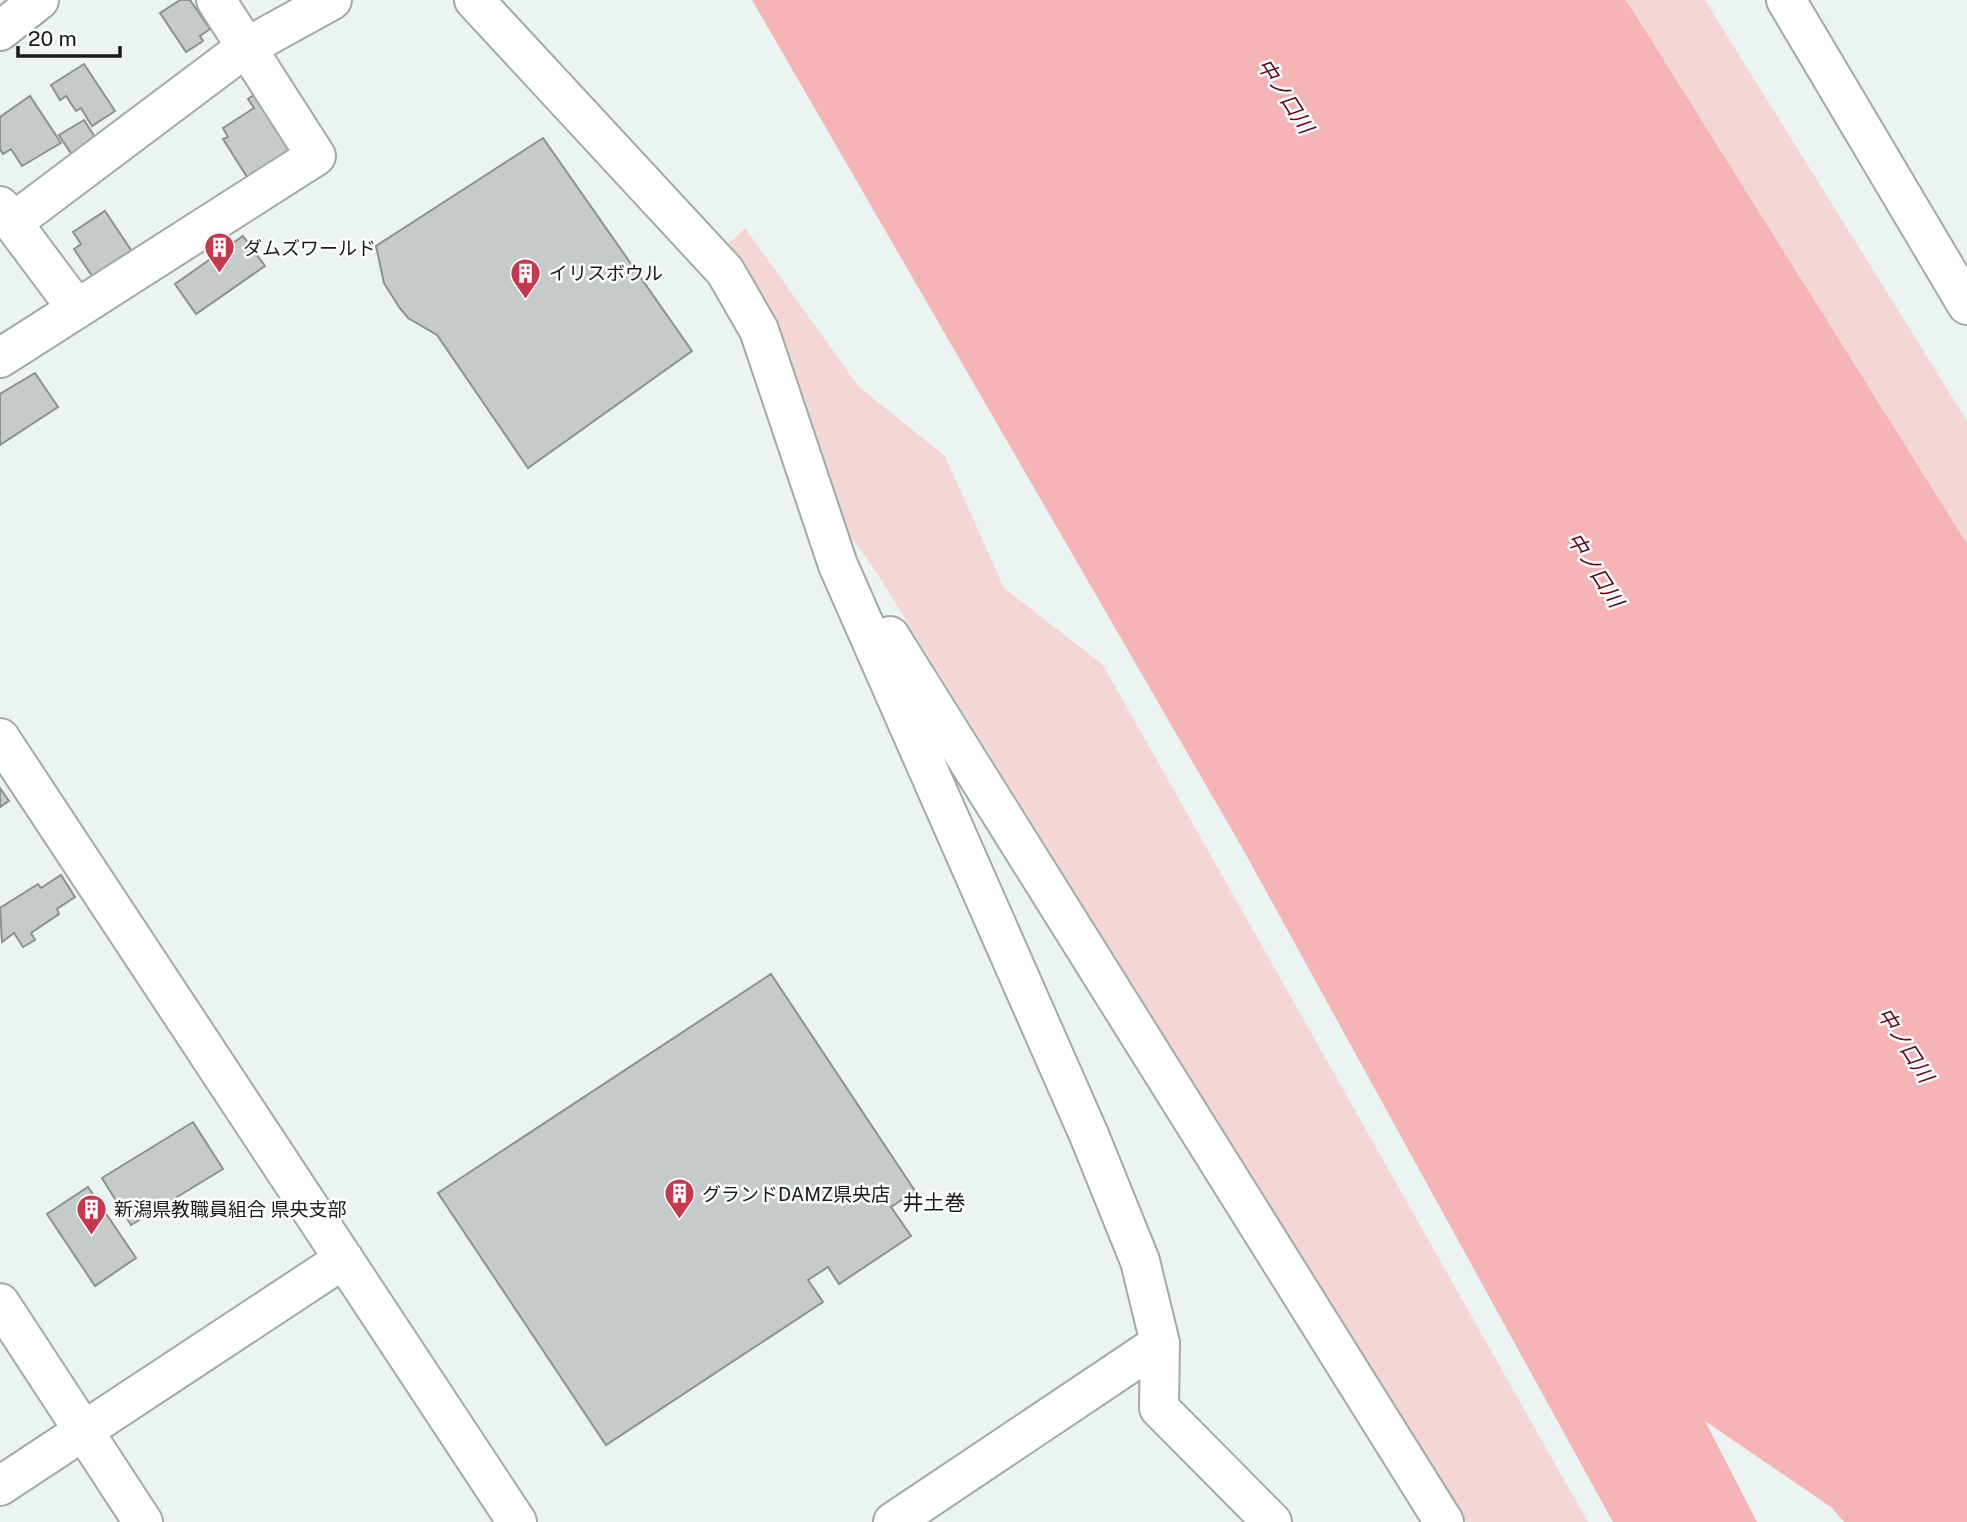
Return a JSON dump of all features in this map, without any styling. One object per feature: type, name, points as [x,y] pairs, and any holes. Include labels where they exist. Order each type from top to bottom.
[{"type":"street","points":[[0,31],[39,0]]},
{"type":"street","points":[[0,358],[316,156],[216,0]]},
{"type":"street","points":[[77,309],[6,214],[245,48],[332,0]]},
{"type":"street","points":[[474,0],[725,271],[759,330],[828,537],[1089,1135],[1140,1261],[1160,1343],[1159,1408],[1272,1522]]},
{"type":"street","points":[[1786,0],[1967,305]]},
{"type":"street","points":[[828,537],[1444,1522]]},
{"type":"street","points":[[0,738],[517,1522]]},
{"type":"street","points":[[0,1486],[344,1259]]},
{"type":"street","points":[[0,1303],[143,1522]]},
{"type":"street","points":[[893,1522],[1160,1343]]},
{"type":"shaded area","points":[[1626,0],[1705,0],[1967,421],[1967,583]]},
{"type":"shaded area","points":[[745,228],[859,387],[945,456],[1004,588],[1103,665],[1588,1522],[1466,1522],[873,567],[842,526],[773,324],[727,245]]},
{"type":"water","name":"中ノ口川","points":[[752,0],[1626,0],[1967,544],[1967,1522],[1844,1522],[1831,1507],[1705,1421],[1757,1522],[1613,1522],[1244,851]]},
{"type":"building","points":[[180,0],[190,0],[210,29],[200,36],[203,41],[186,52],[160,13]]},
{"type":"building","points":[[84,64],[115,111],[92,126],[81,108],[76,111],[66,96],[60,100],[51,85]]},
{"type":"building","points":[[258,92],[295,151],[249,180],[223,139],[228,137],[223,128],[254,108],[248,99]]},
{"type":"building","points":[[30,96],[61,143],[22,166],[11,149],[3,154],[0,149],[0,117]]},
{"type":"building","points":[[84,120],[98,142],[74,158],[59,135]]},
{"type":"building","name":"イリスボウル","points":[[543,138],[692,351],[528,468],[437,335],[408,318],[399,307],[384,283],[376,246]]},
{"type":"building","points":[[105,211],[133,253],[94,279],[74,249],[81,244],[73,232]]},
{"type":"building","name":"ダムズワールド","points":[[243,236],[265,266],[196,314],[175,284]]},
{"type":"building","points":[[35,373],[58,407],[0,445],[0,394]]},
{"type":"building","points":[[0,788],[9,801],[0,807]]},
{"type":"building","points":[[61,875],[75,897],[57,909],[59,914],[31,933],[35,940],[23,947],[14,933],[2,942],[0,908],[38,884],[41,888]]},
{"type":"building","name":"グランドDAMZ県央店","points":[[771,974],[915,1191],[891,1207],[911,1236],[839,1284],[828,1267],[808,1280],[823,1302],[606,1445],[438,1193]]},
{"type":"building","points":[[193,1122],[223,1169],[131,1225],[102,1178]]},
{"type":"building","name":"新潟県教職員組合 県央支部","points":[[88,1187],[136,1258],[95,1286],[47,1214]]},
{"type":"place","name":"ダムズワールド","points":[[220,275]]},
{"type":"place","name":"イリスボウル","points":[[526,300]]},
{"type":"place","name":"グランドDAMZ県央店","points":[[679,1221]]},
{"type":"place","name":"新潟県教職員組合 県央支部","points":[[91,1236]]},
{"type":"district","name":"井土巻","points":[[934,1203]]}]
